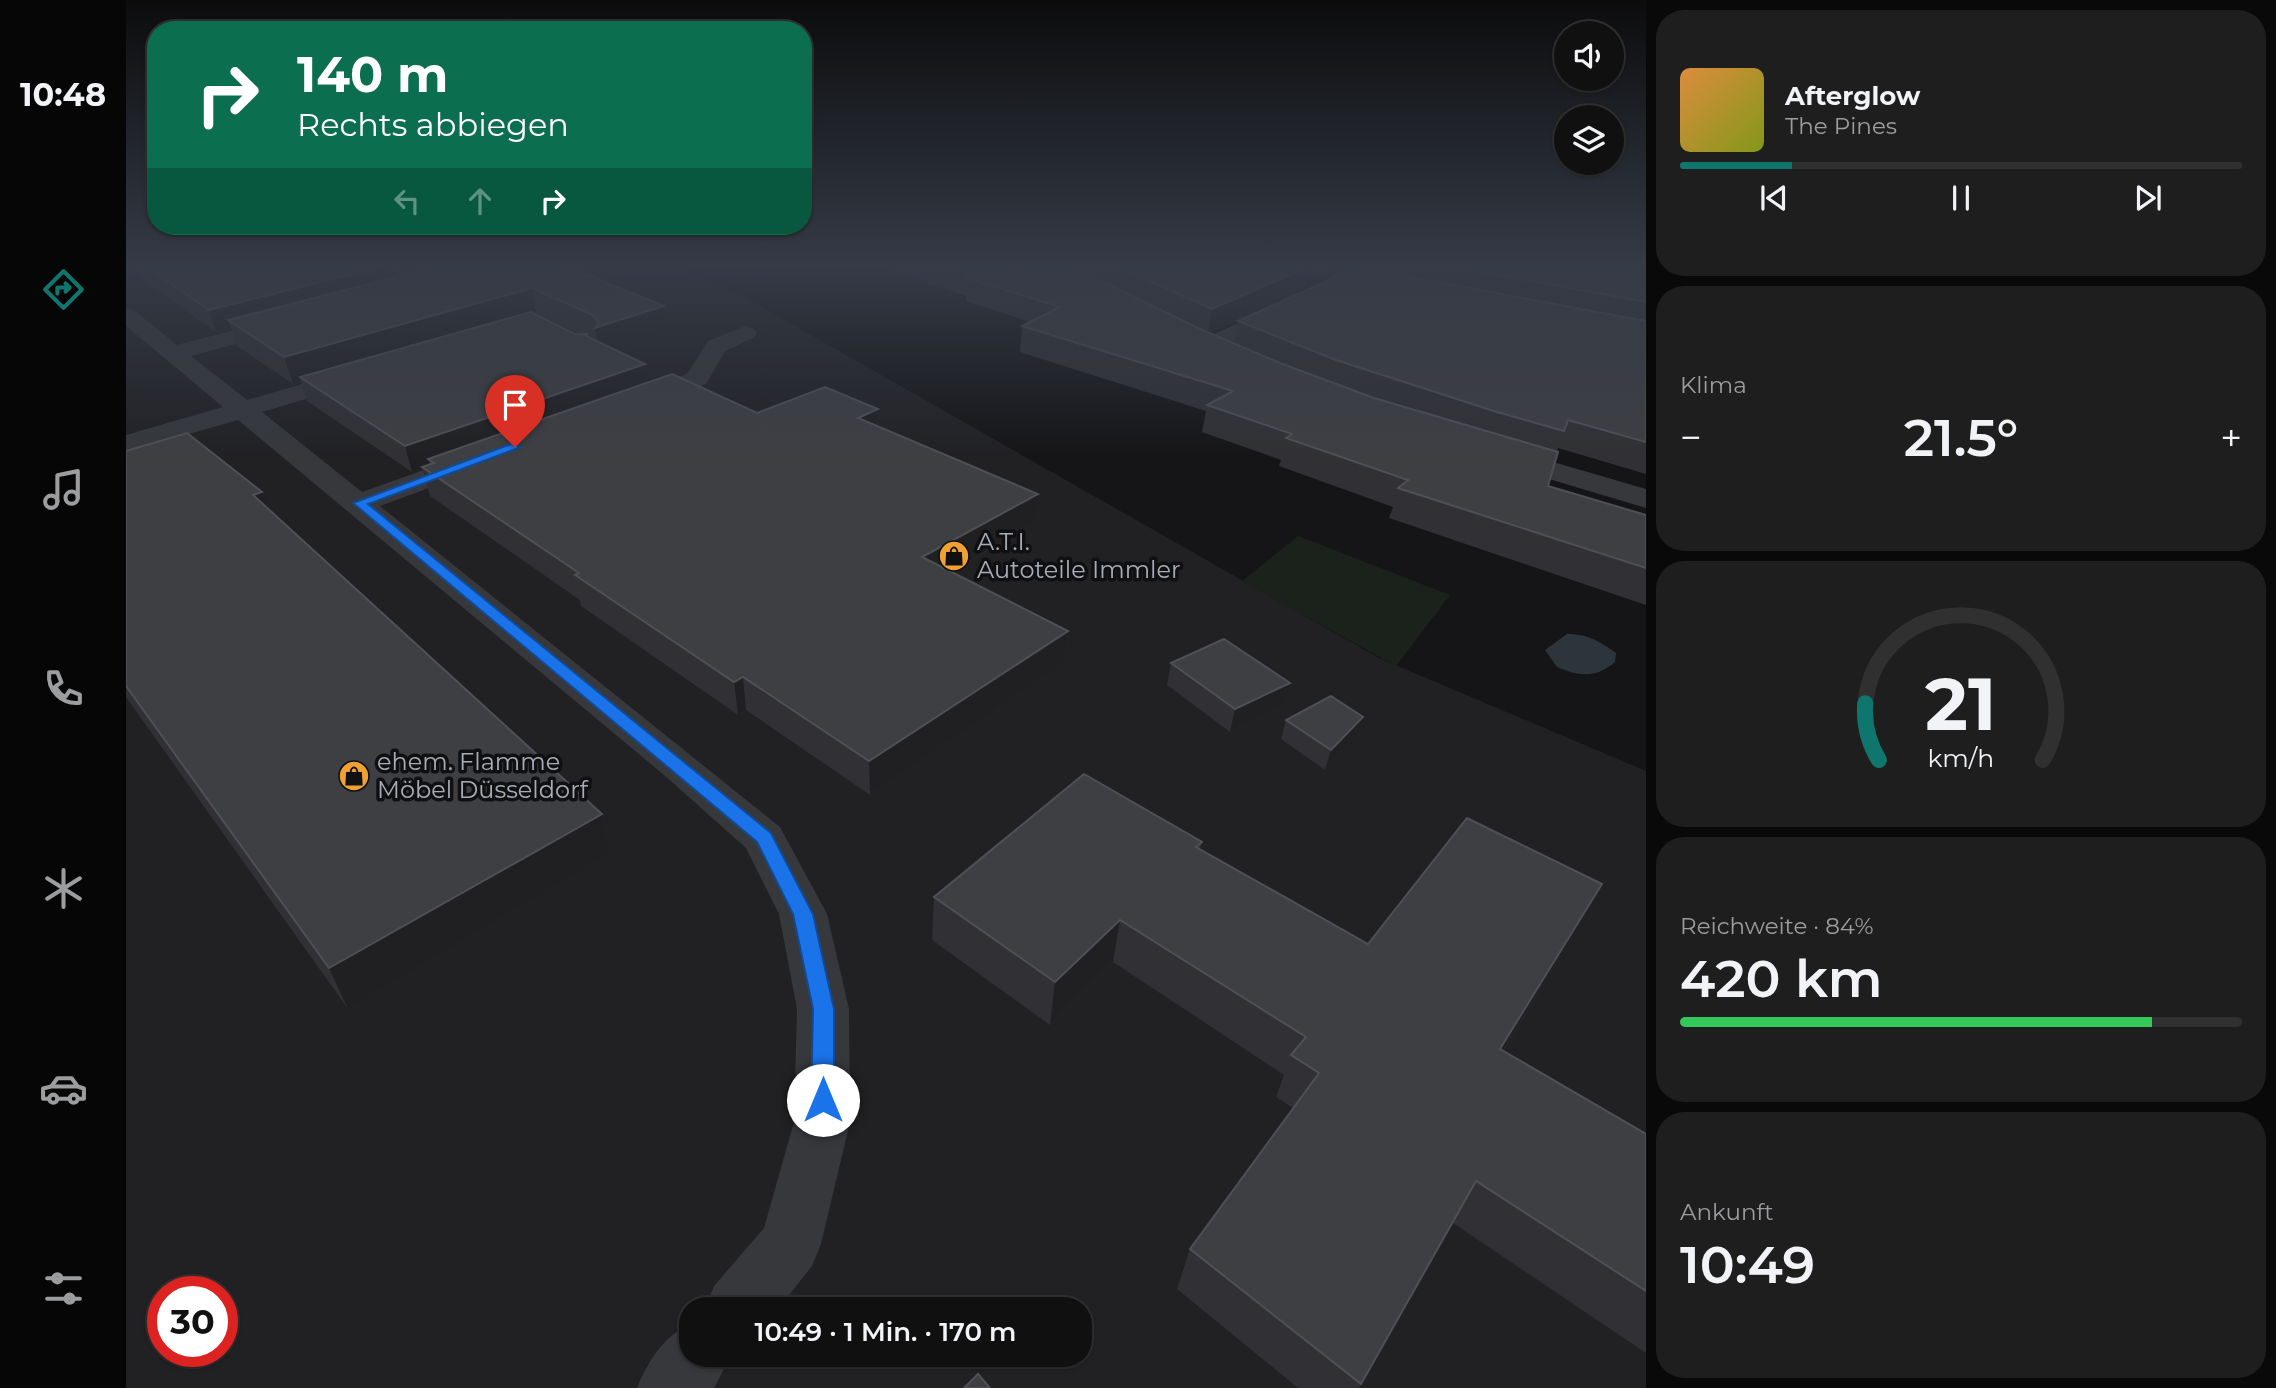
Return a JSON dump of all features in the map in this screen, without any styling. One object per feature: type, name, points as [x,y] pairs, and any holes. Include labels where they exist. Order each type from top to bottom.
[{"type":"street","points":[[143,329],[764,838],[803,914],[823,1009],[822,1122],[790,1244],[747,1297]]},
{"type":"street","points":[[174,353],[265,329]]},
{"type":"street","points":[[1205,347],[1244,329]]},
{"type":"street","points":[[619,409],[697,379],[716,346],[745,333]]},
{"type":"street","points":[[1181,335],[1239,362]]},
{"type":"street","points":[[126,444],[374,371]]},
{"type":"street","points":[[1479,449],[1646,499]]},
{"type":"street","points":[[359,503],[502,452]]},
{"type":"street","points":[[671,1388],[688,1367]]},
{"type":"shaded area","points":[[126,329],[800,329],[1379,658],[1646,771],[1646,1388],[126,1388]]},
{"type":"shaded area","points":[[1298,536],[1450,595],[1396,666],[1242,581]]},
{"type":"shaded area","points":[[1567,634],[1587,637],[1605,645],[1616,653],[1615,662],[1601,671],[1588,674],[1573,673],[1557,667],[1545,650]]},
{"type":"building","points":[[241,329],[385,329],[284,357]]},
{"type":"building","points":[[471,329],[565,329],[575,334],[588,334],[584,335],[645,364],[405,446],[300,377]]},
{"type":"building","points":[[1031,329],[1200,329],[1280,363],[1374,398],[1558,452],[1548,486],[1646,515],[1646,568],[1398,488],[1408,480],[1286,438],[1292,434],[1207,405],[1233,391]]},
{"type":"building","points":[[1258,329],[1646,329],[1646,442],[1568,420],[1564,431],[1336,360]]},
{"type":"building","points":[[672,374],[757,413],[825,387],[878,409],[858,418],[1038,494],[922,557],[1068,631],[869,761],[743,677],[734,682],[575,575],[579,573],[422,467],[434,463],[428,459]]},
{"type":"building","name":"ehem. Flamme Möbel Düsseldorf","points":[[187,433],[262,492],[253,495],[602,814],[329,968],[126,686],[126,451]]},
{"type":"building","points":[[1224,639],[1290,683],[1235,709],[1171,663]]},
{"type":"building","points":[[1331,696],[1363,717],[1331,750],[1286,720]]},
{"type":"building","points":[[1084,774],[1202,842],[1196,847],[1368,944],[1467,818],[1602,884],[1500,1049],[1646,1134],[1646,1291],[1476,1181],[1361,1384],[1190,1249],[1319,1073],[1291,1055],[1306,1037],[1120,920],[1055,982],[934,897]]},
{"type":"building","points":[[978,1374],[990,1388],[964,1388]]},
{"type":"place","name":"A.T.I. Autoteile Immler","points":[[954,556]]},
{"type":"place","name":"ehem. Flamme Möbel Düsseldorf","points":[[354,776]]},
{"type":"route","points":[[515,447],[359,503],[764,838],[803,914],[823,1009],[823,1100]]}]
